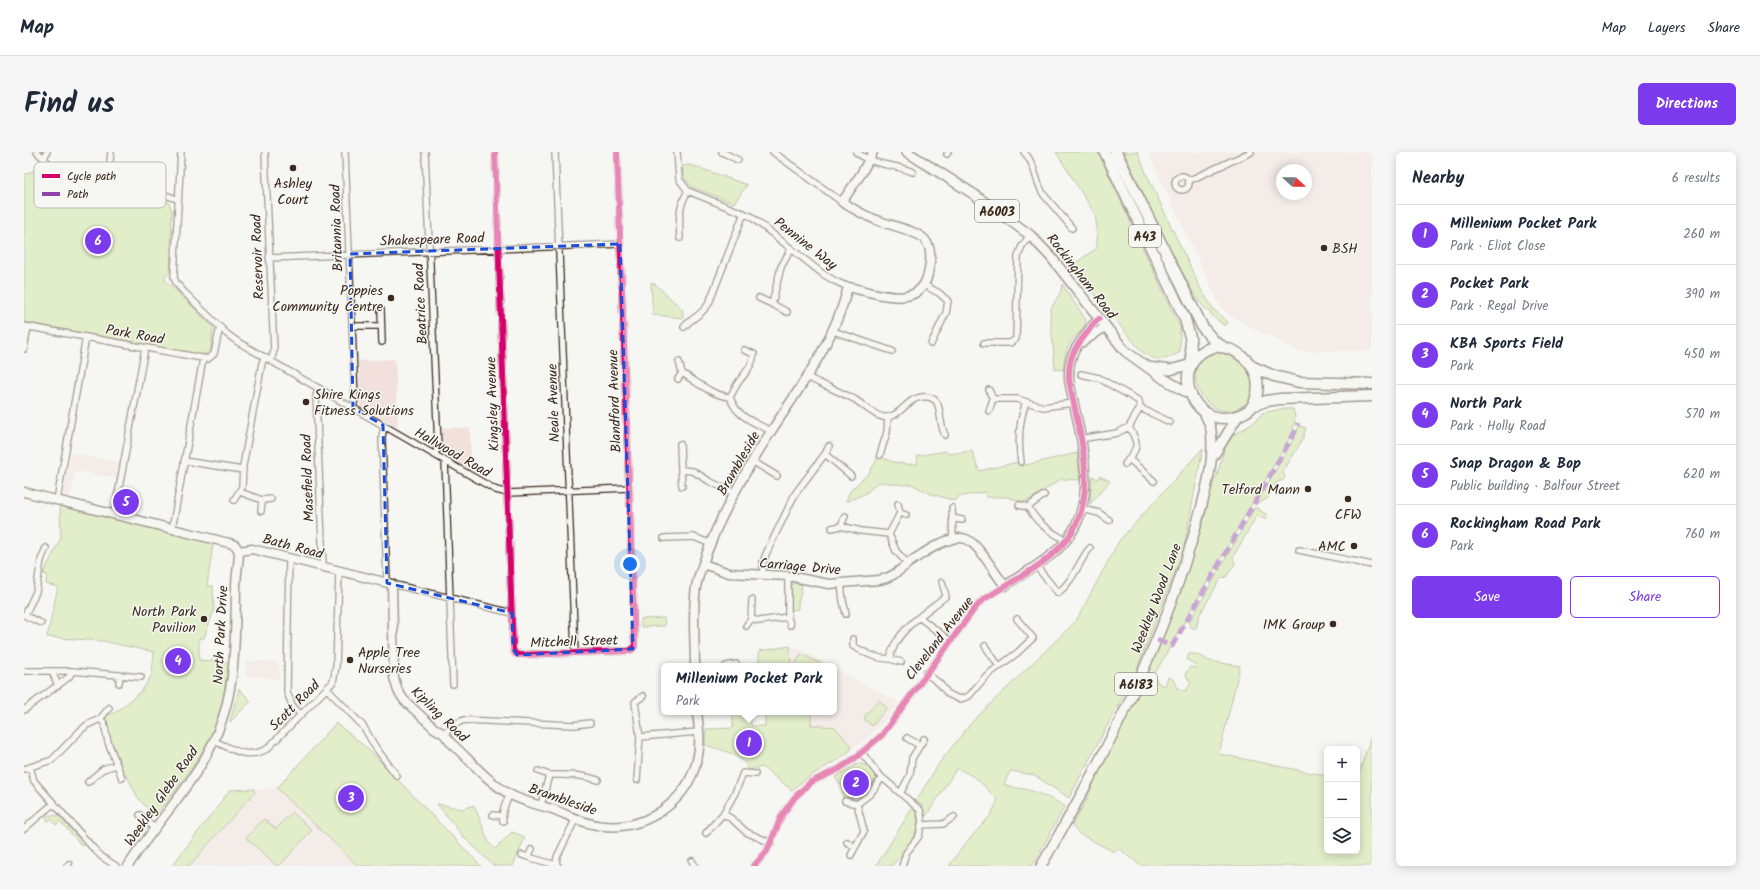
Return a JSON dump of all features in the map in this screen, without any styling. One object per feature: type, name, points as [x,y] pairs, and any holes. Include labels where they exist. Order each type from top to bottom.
[{"type":"highway","name":"A43","points":[[1105,152],[1185,319],[1190,337],[1192,363],[1188,379],[1190,394]]},
{"type":"highway","name":"A43","points":[[1116,152],[1203,328],[1214,341],[1239,354],[1252,366],[1274,376],[1299,382],[1372,384]]},
{"type":"highway","points":[[1192,363],[1203,351],[1213,347],[1223,347]]},
{"type":"highway","points":[[1252,366],[1257,381],[1258,390],[1252,406]]},
{"type":"highway","points":[[1190,394],[1197,405],[1203,410],[1219,417],[1226,418],[1238,416],[1260,402],[1280,399],[1372,396]]},
{"type":"main road","name":"Rockingham Road","points":[[910,153],[972,193],[1030,235],[1051,257],[1125,351],[1143,366],[1190,394]]},
{"type":"main road","points":[[1143,366],[1170,370],[1192,363]]},
{"type":"main road","name":"Weekley Wood Lane","points":[[1041,866],[1104,750],[1157,640],[1170,606],[1194,534],[1212,460],[1211,431],[1203,410]]},
{"type":"main road","name":"Weekley Wood Lane","points":[[1212,460],[1238,416]]},
{"type":"street","points":[[37,152],[48,162]]},
{"type":"street","points":[[44,158],[47,152]]},
{"type":"street","points":[[110,162],[111,152]]},
{"type":"street","points":[[166,195],[177,199],[181,152]]},
{"type":"street","name":"Reservoir Road","points":[[265,152],[274,351],[271,360]]},
{"type":"street","name":"Britannia Road","points":[[345,152],[355,404],[353,408]]},
{"type":"street","name":"Beatrice Road","points":[[426,152],[438,446],[435,455]]},
{"type":"street","name":"Kingsley Avenue","points":[[495,152],[513,649],[515,654]]},
{"type":"street","name":"Neale Avenue","points":[[555,152],[575,652]]},
{"type":"street","name":"Blandford Avenue","points":[[617,152],[635,642],[633,649]]},
{"type":"street","points":[[677,152],[679,179],[688,191],[680,209],[680,238]]},
{"type":"street","points":[[722,152],[731,154],[738,160]]},
{"type":"street","points":[[773,152],[842,202],[874,220],[912,232],[925,239],[931,253],[928,278],[924,285],[939,292],[948,301],[946,313],[931,344]]},
{"type":"street","points":[[856,152],[872,154],[879,164],[898,167],[913,172]]},
{"type":"street","points":[[1024,152],[1033,166],[1037,181],[1044,195],[1072,228]]},
{"type":"street","points":[[1188,181],[1250,152]]},
{"type":"street","points":[[842,202],[872,154]]},
{"type":"street","name":"Pennine Way","points":[[688,191],[744,213],[823,274],[835,281],[848,286],[896,297],[906,297],[915,293],[924,285]]},
{"type":"street","name":"Hallwood Road","points":[[177,199],[174,277],[176,283],[221,328],[238,342],[496,490],[508,493],[629,488]]},
{"type":"street","points":[[684,327],[691,320],[702,313],[709,303],[744,213]]},
{"type":"street","points":[[984,343],[1010,344],[1016,340],[1018,256],[1022,246],[1030,235]]},
{"type":"street","name":"Shakespeare Road","points":[[269,258],[620,244]]},
{"type":"street","points":[[772,304],[781,267],[791,248]]},
{"type":"street","name":"Brambleside","points":[[695,663],[694,601],[696,586],[711,544],[734,493],[752,461],[807,377],[833,331],[848,286]]},
{"type":"street","points":[[759,298],[787,312]]},
{"type":"street","points":[[381,310],[382,342]]},
{"type":"street","name":"Cleveland Avenue","points":[[754,866],[771,843],[785,810],[795,797],[811,782],[839,769],[862,753],[882,735],[926,673],[982,600],[1051,555],[1066,541],[1075,527],[1085,498],[1086,476],[1073,403],[1069,366],[1076,347],[1099,319]]},
{"type":"street","points":[[24,349],[26,326]]},
{"type":"street","name":"Park Road","points":[[26,326],[203,359]]},
{"type":"street","points":[[352,326],[381,326]]},
{"type":"street","points":[[1076,347],[1105,327]]},
{"type":"street","points":[[172,529],[203,359],[208,359],[214,354],[221,328]]},
{"type":"street","points":[[833,331],[892,351]]},
{"type":"street","points":[[57,500],[86,337]]},
{"type":"street","points":[[884,349],[887,342]]},
{"type":"street","points":[[114,515],[145,348]]},
{"type":"street","points":[[744,350],[756,354],[748,372],[739,381],[730,397],[732,405],[739,413],[771,431]]},
{"type":"street","points":[[234,500],[240,492],[243,479],[243,468],[262,363],[265,357]]},
{"type":"street","points":[[679,362],[682,373],[714,393],[721,396],[730,397]]},
{"type":"street","points":[[678,379],[682,373]]},
{"type":"street","points":[[1080,439],[1112,434],[1129,427],[1140,408],[1139,401],[1132,396],[1099,378],[1081,374]]},
{"type":"street","points":[[807,377],[852,398],[879,416],[888,417],[896,414],[915,398],[928,396],[936,400],[941,427],[945,435]]},
{"type":"street","name":"Masefield Road","points":[[318,388],[316,396],[323,567]]},
{"type":"street","points":[[989,390],[993,399],[989,411]]},
{"type":"street","points":[[852,398],[855,392]]},
{"type":"street","points":[[993,399],[1018,399],[1036,406],[1049,407],[1073,403]]},
{"type":"street","points":[[1021,462],[1018,441],[1022,412],[1026,402]]},
{"type":"street","points":[[1140,408],[1170,422]]},
{"type":"street","points":[[880,455],[887,432],[888,417]]},
{"type":"street","points":[[384,426],[382,437],[390,584]]},
{"type":"street","points":[[1129,427],[1137,442],[1135,451],[1127,461],[1154,481]]},
{"type":"street","points":[[680,444],[682,486]]},
{"type":"street","points":[[762,575],[763,562],[766,554],[795,494],[825,454],[829,446]]},
{"type":"street","points":[[825,454],[851,476]]},
{"type":"street","points":[[184,460],[243,468]]},
{"type":"street","points":[[445,461],[453,684]]},
{"type":"street","points":[[752,461],[777,476]]},
{"type":"street","points":[[681,470],[694,471],[708,481],[734,493]]},
{"type":"street","points":[[24,492],[233,544],[239,551]]},
{"type":"street","points":[[240,492],[262,500],[271,499]]},
{"type":"street","points":[[1028,507],[1044,495]]},
{"type":"street","points":[[261,510],[262,500]]},
{"type":"street","points":[[889,534],[900,513],[898,504]]},
{"type":"street","points":[[1019,505],[1028,507],[1036,520],[1066,541]]},
{"type":"street","points":[[952,508],[953,539],[964,538],[975,546],[1005,586]]},
{"type":"street","points":[[1082,509],[1099,514],[1109,520]]},
{"type":"street","points":[[900,513],[906,515]]},
{"type":"street","points":[[842,526],[845,516]]},
{"type":"street","points":[[952,518],[962,520]]},
{"type":"street","points":[[832,528],[842,526],[861,531],[889,534]]},
{"type":"street","points":[[889,534],[896,551],[908,564]]},
{"type":"street","points":[[664,538],[694,537],[711,544]]},
{"type":"street","name":"Carriage Drive","points":[[703,564],[729,573],[788,576],[815,582],[841,583],[886,579],[929,549],[953,539]]},
{"type":"street","points":[[41,623],[24,615],[36,592],[41,560],[46,548]]},
{"type":"street","name":"Bath Road","points":[[239,551],[252,548],[390,584],[512,613]]},
{"type":"street","points":[[1036,566],[1058,593],[1071,580],[1083,557],[1090,548]]},
{"type":"street","points":[[1299,550],[1372,565]]},
{"type":"street","name":"North Park Drive","points":[[214,741],[228,703],[232,679],[234,660],[236,579],[239,551]]},
{"type":"street","points":[[289,558],[287,692],[292,705],[301,715]]},
{"type":"street","name":"Scott Road","points":[[214,741],[242,753],[250,755],[258,754],[267,749],[333,682],[336,668],[339,571]]},
{"type":"street","points":[[788,576],[788,617],[790,625]]},
{"type":"street","points":[[942,582],[946,596]]},
{"type":"street","points":[[841,583],[846,614]]},
{"type":"street","name":"Kipling Road","points":[[390,584],[394,678],[398,691],[404,700],[434,728],[444,734],[450,742],[498,786],[510,794]]},
{"type":"street","points":[[890,659],[891,651],[899,636],[919,617],[946,596],[953,596]]},
{"type":"street","points":[[746,626],[751,619],[752,600]]},
{"type":"street","points":[[751,619],[759,621],[788,617]]},
{"type":"street","points":[[919,617],[950,641]]},
{"type":"street","points":[[926,673],[940,684],[948,694],[959,699],[969,696],[986,676],[1017,653],[1033,638],[1017,619]]},
{"type":"street","points":[[854,639],[853,646],[875,658],[890,659],[900,662]]},
{"type":"street","points":[[985,646],[999,666]]},
{"type":"street","name":"Mitchell Street","points":[[515,654],[629,651],[633,649]]},
{"type":"street","points":[[24,671],[72,671],[141,677]]},
{"type":"street","points":[[52,671],[58,686]]},
{"type":"street","points":[[24,710],[72,675],[72,671]]},
{"type":"street","points":[[119,683],[120,675]]},
{"type":"street","points":[[327,689],[363,726],[376,748],[397,776]]},
{"type":"street","points":[[637,780],[640,737],[635,702],[643,696]]},
{"type":"street","points":[[109,708],[100,719],[87,725],[52,760],[47,763],[27,768],[34,780],[102,857],[116,866]]},
{"type":"street","name":"Brambleside","points":[[510,794],[576,818],[603,826],[623,826],[646,821],[667,808],[682,792],[694,770],[699,746],[697,715]]},
{"type":"street","points":[[100,719],[104,723],[116,765],[122,778]]},
{"type":"street","points":[[444,734],[455,724],[464,720],[574,725],[590,723]]},
{"type":"street","points":[[640,737],[698,732]]},
{"type":"street","points":[[907,738],[919,745]]},
{"type":"street","points":[[901,792],[910,775],[912,758],[924,739]]},
{"type":"street","name":"Weekley Glebe Road","points":[[128,866],[203,762],[214,741]]},
{"type":"street","points":[[862,753],[882,778],[901,792],[920,810],[922,821],[918,836],[906,853],[902,866]]},
{"type":"street","points":[[88,782],[104,769],[116,765]]},
{"type":"street","points":[[706,833],[723,814],[738,787],[743,770],[756,774]]},
{"type":"street","points":[[538,771],[549,775],[580,775],[598,780]]},
{"type":"street","points":[[541,805],[549,775]]},
{"type":"street","points":[[857,804],[870,794],[882,778]]},
{"type":"street","points":[[493,815],[502,818],[510,794]]},
{"type":"street","points":[[845,801],[857,804]]},
{"type":"street","points":[[24,829],[54,803]]},
{"type":"street","points":[[851,855],[864,831],[857,804]]},
{"type":"street","points":[[723,814],[732,819],[746,832],[771,843]]},
{"type":"street","points":[[140,815],[154,828]]},
{"type":"street","points":[[921,825],[943,824],[954,817]]},
{"type":"street","points":[[522,855],[557,865],[557,857],[576,818]]},
{"type":"street","points":[[847,842],[855,847]]},
{"type":"street","points":[[528,857],[532,849]]},
{"type":"highlighted area","points":[[620,244],[633,649],[517,655],[513,649],[512,613],[387,583],[383,425],[353,408],[350,254]]},
{"type":"shaded area","points":[[1148,152],[1372,152],[1372,351],[1298,351],[1234,318],[1221,308]]},
{"type":"shaded area","points":[[395,359],[398,427],[360,406],[359,361]]},
{"type":"shaded area","points":[[442,428],[470,428],[471,462],[468,468],[443,455]]},
{"type":"shaded area","points":[[71,453],[119,462],[116,478],[76,471],[70,497],[63,495]]},
{"type":"shaded area","points":[[790,646],[797,648],[825,663],[791,663]]},
{"type":"shaded area","points":[[247,661],[278,662],[280,679],[246,676]]},
{"type":"shaded area","points":[[837,670],[898,702],[885,720],[867,738],[840,758],[805,778],[792,790],[762,767],[791,715],[837,715]]},
{"type":"shaded area","points":[[336,723],[368,749],[481,866],[190,866],[258,790],[277,788]]},
{"type":"green space","points":[[1056,152],[1098,152],[1180,328],[1180,352],[1165,359],[1157,359],[1142,352],[1071,266],[1097,248],[1097,228],[1095,214]]},
{"type":"green space","points":[[1124,152],[1138,152],[1146,173],[1200,288],[1214,310],[1228,322],[1225,326],[1206,309],[1191,289],[1172,256]]},
{"type":"green space","points":[[689,165],[747,185],[734,203],[692,187],[684,177],[682,166]]},
{"type":"green space","points":[[34,170],[34,208],[166,208],[166,200],[169,203],[172,210],[170,272],[164,279],[213,327],[211,349],[208,353],[203,355],[24,322],[24,175]]},
{"type":"green space","points":[[651,283],[655,284],[683,310],[682,313],[684,318],[653,315]]},
{"type":"green space","points":[[1062,284],[1086,320],[1082,329],[1067,348],[1063,370],[1055,369],[1050,311],[1061,291]]},
{"type":"green space","points":[[1218,352],[1229,355],[1240,361],[1249,370],[1254,380],[1253,396],[1242,406],[1226,411],[1214,407],[1205,400],[1198,390],[1196,378],[1197,367],[1205,358]]},
{"type":"green space","points":[[1281,409],[1293,409],[1295,417],[1293,432],[1154,675],[1158,683],[1165,686],[1168,677],[1173,679],[1177,688],[1186,691],[1191,683],[1185,674],[1190,667],[1196,668],[1197,665],[1187,660],[1189,653],[1199,655],[1209,661],[1240,666],[1219,754],[1324,775],[1324,854],[1360,854],[1360,771],[1372,733],[1372,866],[1141,866],[1118,848],[1114,852],[1078,833],[1072,825],[1087,799],[1103,759],[1168,626],[1204,520],[1213,481],[1216,479],[1224,450],[1232,436],[1255,422],[1262,413]]},
{"type":"green space","points":[[1299,426],[1306,428],[1302,440],[1283,472],[1285,477],[1283,480],[1277,482],[1267,499],[1256,504],[1296,434]]},
{"type":"green space","points":[[1203,448],[1183,552],[1136,671],[1069,798],[1034,775],[1010,771],[1004,785],[1029,790],[1065,806],[1032,866],[949,866],[964,845],[991,815],[998,800],[976,778],[957,768],[926,816],[922,805],[916,801],[940,762],[973,721],[1076,621],[1119,541]]},
{"type":"green space","points":[[946,451],[948,454],[972,451],[979,471],[1018,462],[1026,465],[1077,453],[1080,480],[1061,479],[1033,498],[1024,502],[1007,497],[986,497],[985,492],[958,497],[956,501],[931,494],[911,484],[904,485],[881,482],[877,483],[866,493],[846,501],[850,491],[869,473],[879,456],[897,463],[918,464],[917,456]]},
{"type":"green space","points":[[1092,476],[1098,479],[1099,476],[1110,481],[1090,504]]},
{"type":"green space","points":[[60,506],[213,544],[207,586],[213,586],[214,610],[204,638],[199,638],[199,660],[229,662],[223,698],[215,725],[201,753],[184,779],[155,817],[138,798],[126,774],[124,775],[110,739],[108,726],[105,719],[107,715],[116,712],[141,692],[152,675],[154,652],[102,641],[47,637],[58,587],[46,584],[47,575],[43,574],[61,538]]},
{"type":"green space","points":[[1255,507],[1267,515],[1266,519],[1256,517],[1233,557],[1235,564],[1226,577],[1221,578],[1200,614],[1196,628],[1192,628],[1189,623]]},
{"type":"green space","points":[[794,583],[802,585],[798,609],[791,610],[791,585]]},
{"type":"green space","points":[[664,618],[665,626],[641,627],[641,619]]},
{"type":"green space","points":[[790,646],[791,663],[759,663],[759,651]]},
{"type":"green space","points":[[801,654],[820,663],[796,663]]},
{"type":"green space","points":[[239,689],[251,701],[230,722]]},
{"type":"green space","points":[[879,700],[887,708],[872,726],[864,719],[867,713]]},
{"type":"green space","points":[[733,715],[751,715],[751,726],[765,726],[765,715],[811,715],[811,725],[835,727],[851,746],[851,750],[806,779],[792,790],[762,767],[749,770],[736,756],[705,745],[706,729],[733,728]]},
{"type":"green space","points":[[336,723],[368,749],[481,866],[358,866],[277,788]]},
{"type":"green space","points":[[859,763],[869,767],[876,778],[869,788],[859,797],[843,798],[842,787],[835,777]]},
{"type":"green space","points":[[254,789],[255,792],[189,866],[172,866],[230,790]]},
{"type":"green space","points":[[437,804],[463,809],[474,805],[489,843],[495,849],[512,832],[525,837],[513,866],[494,866],[463,836]]},
{"type":"green space","points":[[913,807],[917,815],[916,831],[908,846],[892,866],[876,866]]},
{"type":"green space","points":[[292,812],[312,830],[279,866],[277,866],[246,838],[264,819],[276,829]]},
{"type":"green space","points":[[49,815],[59,816],[84,844],[82,846],[60,821],[56,825],[51,819],[48,821],[45,818]]},
{"type":"marked path","points":[[1157,640],[1172,646],[1295,432],[1298,423]]},
{"type":"cycle path","points":[[495,152],[513,649],[515,654],[520,655],[629,651],[635,646],[617,152]]},
{"type":"cycle path","points":[[754,866],[767,851],[782,815],[795,797],[811,782],[839,769],[855,758],[882,735],[975,608],[983,600],[1032,570],[1050,556],[1058,549],[1072,531],[1081,512],[1085,490],[1085,468],[1069,380],[1069,366],[1072,355],[1078,345],[1093,324],[1099,319]]},
{"type":"place","name":"Ashley Court","points":[[293,168]]},
{"type":"place","name":"Rockingham Road Park","points":[[98,241]]},
{"type":"place","name":"BSH","points":[[1324,248]]},
{"type":"place","name":"Poppies Community Centre","points":[[391,298]]},
{"type":"place","name":"Shire Kings Fitness Solutions","points":[[306,402]]},
{"type":"place","name":"Telford Mann","points":[[1308,489]]},
{"type":"place","name":"CFW","points":[[1348,499]]},
{"type":"place","name":"Snap Dragon & Bop","points":[[126,502]]},
{"type":"place","name":"AMC","points":[[1354,546]]},
{"type":"place","name":"North Park Pavilion","points":[[204,619]]},
{"type":"place","name":"IMK Group","points":[[1333,624]]},
{"type":"place","name":"Apple Tree Nurseries","points":[[350,660]]},
{"type":"place","name":"North Park","points":[[178,661]]},
{"type":"place","name":"Millenium Pocket Park","points":[[749,743]]},
{"type":"place","name":"Pocket Park","points":[[856,783]]},
{"type":"place","name":"KBA Sports Field","points":[[351,798]]}]
